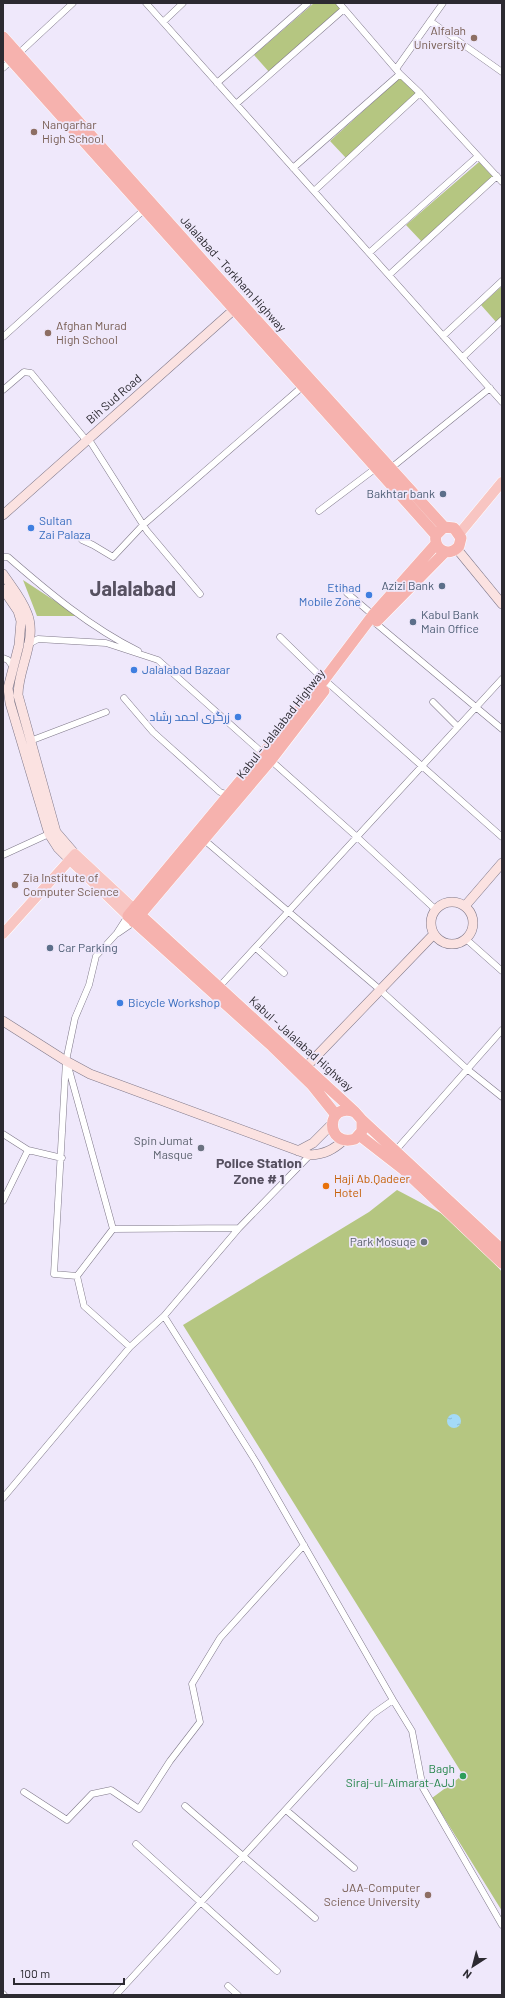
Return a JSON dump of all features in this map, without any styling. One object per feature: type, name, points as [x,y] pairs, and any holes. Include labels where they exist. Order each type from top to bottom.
[{"type":"highway","name":"Jalalabad - Torkham Highway","points":[[3,37],[15,58],[238,306],[391,468],[444,527]]},
{"type":"highway","name":"Jalalabad - Torkham Highway","points":[[3,51],[15,58]]},
{"type":"highway","name":"Jalalabad - Torkham Highway","points":[[238,306],[303,386],[376,468],[436,540]]},
{"type":"highway","points":[[444,527],[454,528],[459,534],[461,542],[457,549],[450,552],[445,552],[436,540],[444,527]]},
{"type":"highway","name":"Kabul - Jalalabad Highway","points":[[134,916],[267,757],[327,682],[373,619],[436,540]]},
{"type":"highway","name":"Kabul - Jalalabad Highway","points":[[373,619],[445,552]]},
{"type":"highway","name":"Kabul - Jalalabad Highway","points":[[201,837],[229,795],[267,757]]},
{"type":"highway","name":"Kabul - Jalalabad Highway","points":[[134,916],[219,987],[502,1250]]},
{"type":"highway","name":"Kabul - Jalalabad Highway","points":[[134,916],[312,1085],[334,1120]]},
{"type":"highway","points":[[345,1110],[359,1116],[363,1126],[359,1135],[355,1139],[344,1140],[335,1134],[334,1120],[345,1110]]},
{"type":"highway","points":[[359,1135],[404,1170],[502,1263]]},
{"type":"main road","name":"Bih Sud Road","points":[[3,514],[238,306]]},
{"type":"main road","points":[[459,534],[502,482]]},
{"type":"main road","points":[[457,549],[502,604]]},
{"type":"main road","points":[[3,574],[28,614],[30,630],[13,667],[8,688],[10,703],[52,833],[72,857],[134,916]]},
{"type":"main road","points":[[3,589],[18,611],[21,621],[24,645],[18,681],[18,695],[52,833]]},
{"type":"main road","points":[[3,934],[72,857]]},
{"type":"main road","points":[[465,906],[502,863]]},
{"type":"main road","points":[[450,901],[458,902],[465,906],[473,918],[471,933],[466,939],[459,943],[451,944],[444,942],[434,934],[430,922],[435,909],[450,901]]},
{"type":"main road","points":[[306,1067],[434,934]]},
{"type":"main road","points":[[3,1021],[66,1061],[90,1074],[298,1151],[310,1155],[324,1154],[335,1148],[344,1140]]},
{"type":"main road","points":[[298,1151],[313,1143],[334,1120]]},
{"type":"street","points":[[3,68],[73,3]]},
{"type":"street","points":[[146,3],[502,402]]},
{"type":"street","points":[[163,22],[183,3]]},
{"type":"street","points":[[217,82],[308,3]]},
{"type":"street","points":[[339,3],[398,71],[502,182]]},
{"type":"street","points":[[293,168],[398,71],[443,3]]},
{"type":"street","points":[[236,104],[344,9]]},
{"type":"street","points":[[430,21],[502,72]]},
{"type":"street","points":[[314,191],[420,93]]},
{"type":"street","points":[[369,253],[478,156]]},
{"type":"street","points":[[389,275],[497,176]]},
{"type":"street","points":[[3,337],[149,206]]},
{"type":"street","points":[[443,336],[502,281]]},
{"type":"street","points":[[463,357],[502,320]]},
{"type":"street","points":[[3,390],[24,372],[30,373],[86,440],[88,438],[143,525],[200,594]]},
{"type":"street","points":[[82,540],[93,544],[113,557],[143,525],[303,386]]},
{"type":"street","points":[[391,468],[490,388]]},
{"type":"street","points":[[320,511],[376,468]]},
{"type":"street","points":[[3,557],[8,557],[39,584],[103,632],[158,660],[357,837],[435,909]]},
{"type":"street","points":[[347,593],[373,619],[502,729]]},
{"type":"street","points":[[280,637],[327,682],[423,765],[502,837]]},
{"type":"street","points":[[24,645],[38,639],[106,643],[158,660]]},
{"type":"street","points":[[3,658],[8,660],[13,667]]},
{"type":"street","points":[[219,987],[502,679]]},
{"type":"street","points":[[124,698],[158,737],[220,792],[229,795]]},
{"type":"street","points":[[433,702],[458,727]]},
{"type":"street","points":[[30,742],[106,712]]},
{"type":"street","points":[[3,854],[52,833]]},
{"type":"street","points":[[201,837],[380,990],[467,1069],[502,1097]]},
{"type":"street","points":[[77,1276],[54,1274],[62,1158],[66,1061],[75,1018],[89,985],[96,956],[116,933],[134,916]]},
{"type":"street","points":[[466,939],[502,971]]},
{"type":"street","points":[[256,948],[284,973]]},
{"type":"street","points":[[396,1150],[502,1030]]},
{"type":"street","points":[[66,1061],[113,1228]]},
{"type":"street","points":[[3,1134],[28,1150],[62,1158]]},
{"type":"street","points":[[3,1201],[28,1150]]},
{"type":"street","points":[[3,1498],[130,1347],[164,1316],[239,1228],[310,1155]]},
{"type":"street","points":[[113,1228],[239,1228]]},
{"type":"street","points":[[77,1276],[113,1228]]},
{"type":"street","points":[[77,1276],[84,1306],[130,1347]]},
{"type":"street","points":[[164,1316],[256,1462],[412,1731],[423,1788],[502,1925]]},
{"type":"street","points":[[24,1792],[67,1820],[92,1794],[111,1790],[139,1809],[170,1761],[200,1722],[192,1684],[220,1638],[304,1545]]},
{"type":"street","points":[[116,1995],[373,1714],[393,1700]]},
{"type":"street","points":[[185,1806],[315,1918]]},
{"type":"street","points":[[286,1810],[354,1868]]},
{"type":"street","points":[[136,1844],[277,1971]]},
{"type":"street","points":[[228,1986],[238,1995]]},
{"type":"green space","points":[[314,3],[336,3],[341,9],[270,73],[254,55]]},
{"type":"green space","points":[[402,76],[417,94],[346,158],[330,141]]},
{"type":"green space","points":[[479,162],[493,177],[422,242],[406,225]]},
{"type":"green space","points":[[502,286],[502,319],[497,323],[481,305]]},
{"type":"green space","points":[[23,580],[78,616],[37,616]]},
{"type":"green space","points":[[397,1190],[452,1219],[485,1252],[502,1272],[502,1911],[432,1798],[463,1775],[183,1325],[369,1212]]},
{"type":"water","points":[[451,1414],[457,1414],[461,1418],[461,1424],[457,1428],[451,1428],[447,1424],[447,1418]]},
{"type":"place","name":"Alfalah University","points":[[474,38]]},
{"type":"place","name":"Nangarhar High School","points":[[34,132]]},
{"type":"place","name":"Afghan Murad High School","points":[[48,333]]},
{"type":"place","name":"Bakhtar bank","points":[[443,494]]},
{"type":"place","name":"Sultan Zai Palaza","points":[[31,528]]},
{"type":"place","name":"Azizi Bank","points":[[442,586]]},
{"type":"place","name":"Etihad Mobile Zone","points":[[369,595]]},
{"type":"place","name":"Kabul Bank Main Office","points":[[413,622]]},
{"type":"place","name":"Jalalabad Bazaar","points":[[134,670]]},
{"type":"place","name":"زرگری احمد رشاد","points":[[238,717]]},
{"type":"place","name":"Zia Institute of Computer Science","points":[[15,885]]},
{"type":"place","name":"Car Parking","points":[[50,948]]},
{"type":"place","name":"Bicycle Workshop","points":[[120,1003]]},
{"type":"place","name":"Spin Jumat Masque","points":[[201,1148]]},
{"type":"place","name":"Haji Ab.Qadeer Hotel","points":[[326,1186]]},
{"type":"place","name":"Park Mosuqe","points":[[424,1242]]},
{"type":"place","name":"Bagh Siraj-ul-Aimarat-AJJ","points":[[463,1776]]},
{"type":"place","name":"JAA-Computer Science University","points":[[428,1895]]},
{"type":"district","name":"Jalalabad","points":[[133,589]]},
{"type":"district","name":"Police Station Zone # 1","points":[[259,1172]]}]
